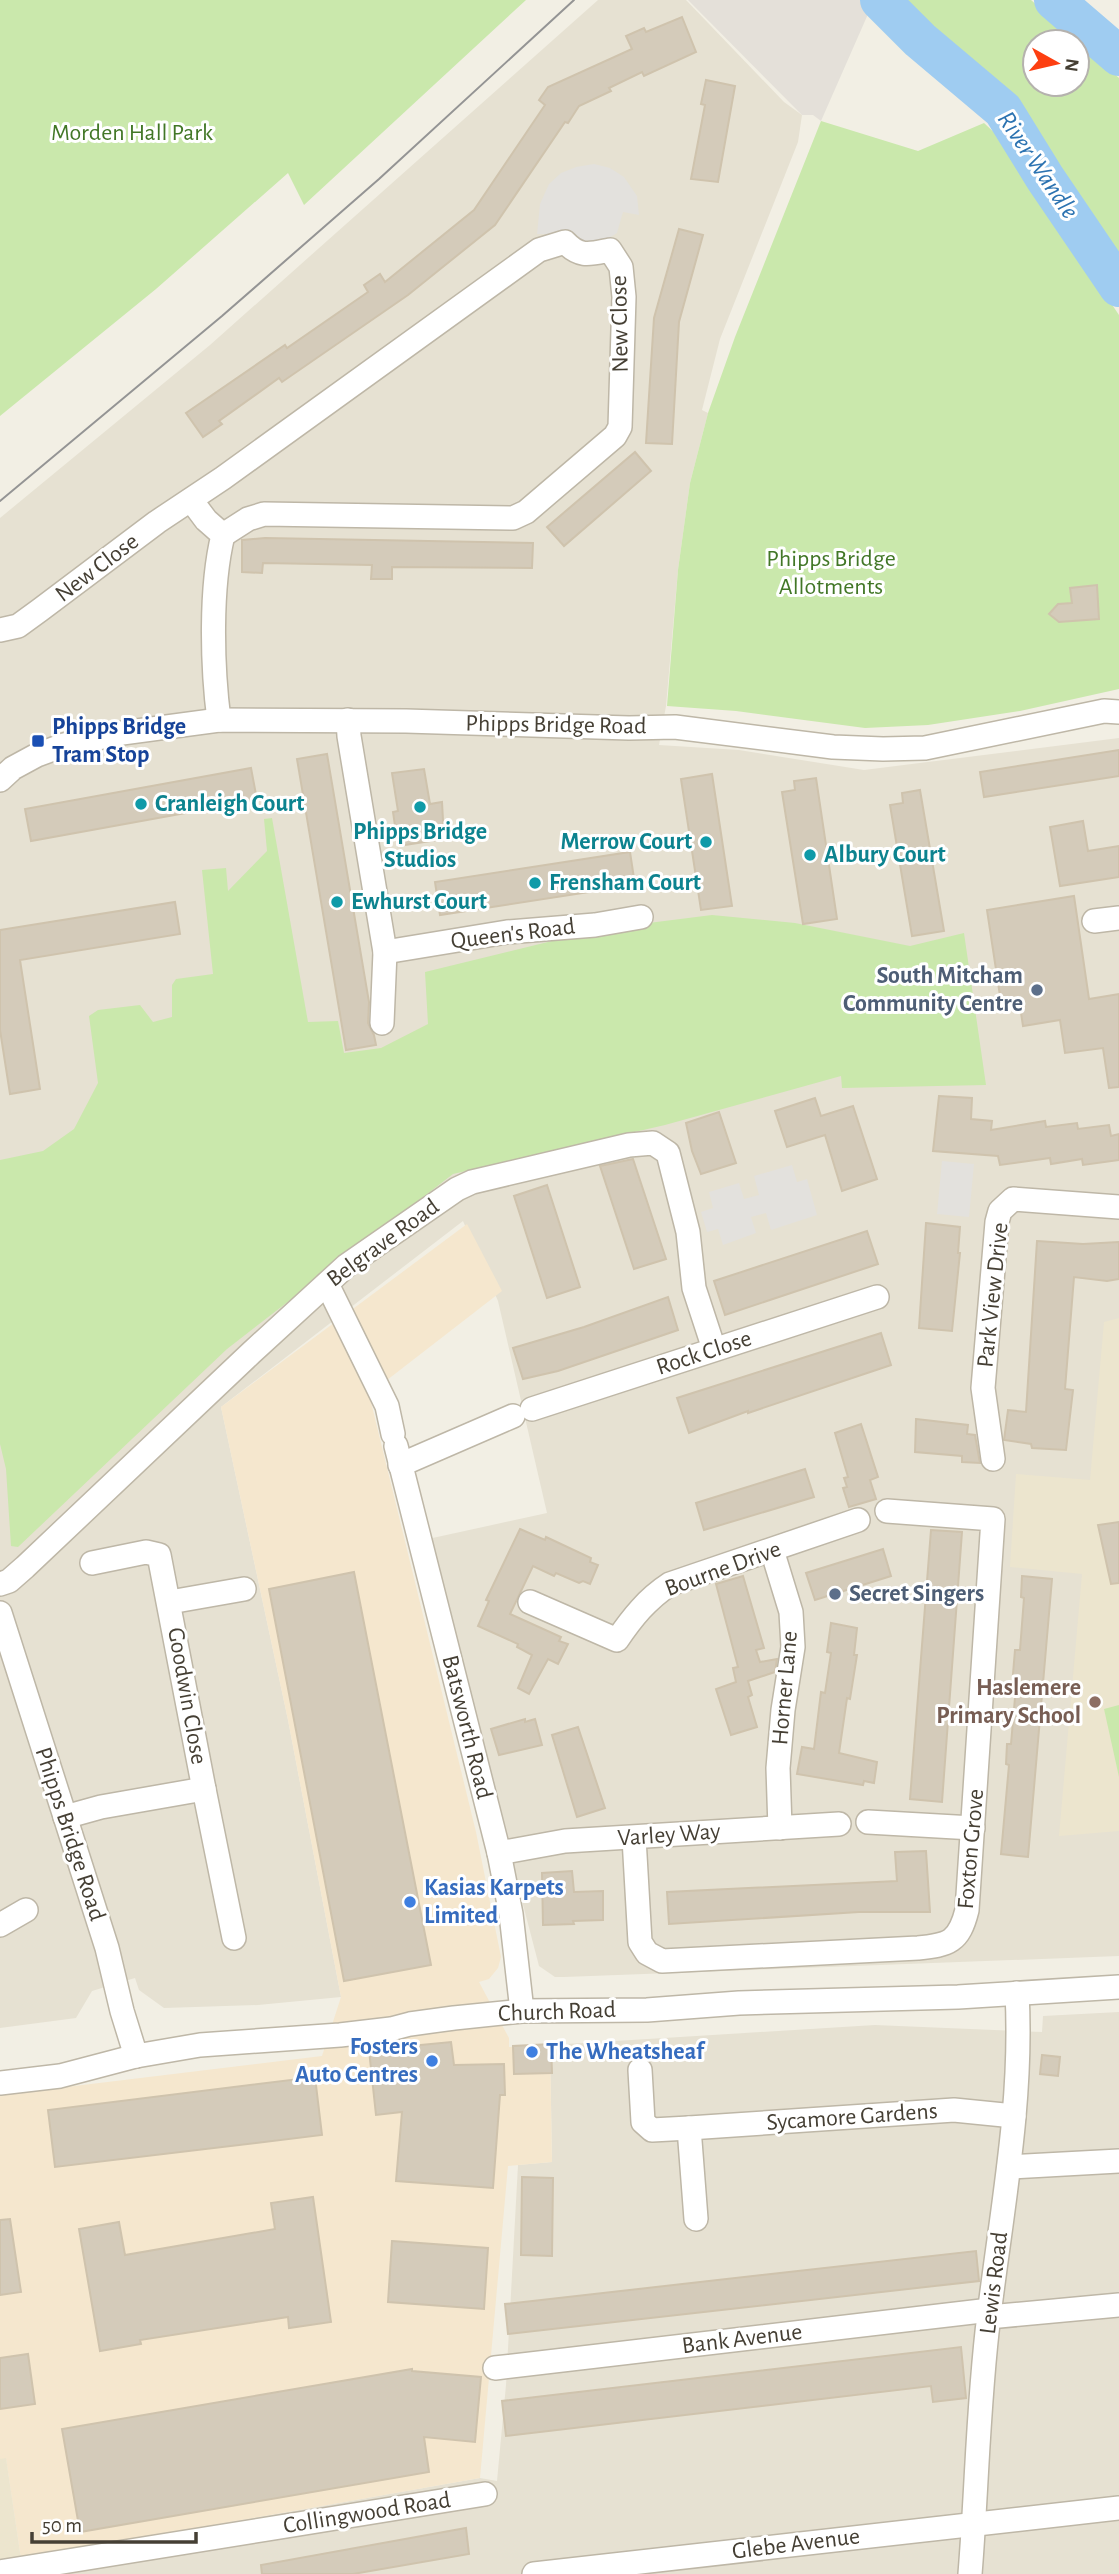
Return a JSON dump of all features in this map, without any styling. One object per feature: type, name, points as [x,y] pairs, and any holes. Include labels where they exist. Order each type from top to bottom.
[{"type":"street","name":"New Close","points":[[0,630],[18,626],[539,250],[565,242],[573,251],[588,254],[610,250],[621,267],[624,297],[620,427],[615,436],[526,512],[513,518],[264,514],[248,519],[223,535]]},
{"type":"street","points":[[191,500],[206,520],[223,535],[218,558],[215,613],[216,696],[219,720]]},
{"type":"street","name":"Phipps Bridge Road","points":[[0,780],[13,768],[64,745],[122,733],[219,720],[675,727],[833,747],[883,749],[925,748],[1104,711],[1119,712]]},
{"type":"street","points":[[348,720],[385,952],[382,1023]]},
{"type":"street","name":"Queen's Road","points":[[385,952],[507,932],[595,925],[641,917]]},
{"type":"street","points":[[1094,921],[1119,918]]},
{"type":"street","name":"Belgrave Road","points":[[0,1584],[9,1581],[25,1567],[346,1266],[457,1189],[472,1182],[629,1145],[653,1143],[668,1153],[688,1232],[694,1288],[714,1349]]},
{"type":"street","name":"Park View Drive","points":[[993,1460],[983,1388],[1000,1211],[1013,1199],[1119,1207]]},
{"type":"street","name":"Batsworth Road","points":[[327,1284],[387,1406],[499,1853],[511,1914],[522,2011]]},
{"type":"street","name":"Rock Close","points":[[396,1448],[523,1413],[877,1297]]},
{"type":"street","name":"Foxton Grove","points":[[634,1838],[640,1942],[647,1953],[662,1961],[942,1945],[956,1937],[963,1927],[967,1910],[993,1519],[887,1511]]},
{"type":"street","name":"Bourne Drive","points":[[530,1602],[617,1640],[631,1618],[646,1602],[670,1584],[858,1520]]},
{"type":"street","name":"Horner Lane","points":[[772,1550],[791,1612],[793,1647],[783,1710],[778,1768],[780,1828]]},
{"type":"street","name":"Goodwin Close","points":[[92,1563],[146,1552],[159,1555],[234,1938]]},
{"type":"street","name":"Goodwin Close","points":[[170,1602],[244,1589]]},
{"type":"street","name":"Phipps Bridge Road","points":[[0,1613],[5,1650],[65,1817],[107,1948],[136,2056]]},
{"type":"street","name":"Goodwin Close","points":[[65,1817],[101,1807],[204,1789]]},
{"type":"street","points":[[868,1822],[973,1828]]},
{"type":"street","name":"Varley Way","points":[[499,1853],[565,1841],[839,1824]]},
{"type":"street","points":[[0,1924],[26,1910]]},
{"type":"street","name":"Church Road","points":[[0,2083],[60,2076],[136,2056],[206,2044],[340,2035],[522,2011],[647,2010],[739,2003],[945,1997],[1119,1987]]},
{"type":"street","name":"Lewis Road","points":[[970,2574],[978,2435],[989,2313],[1009,2167],[1019,2057],[1017,1993]]},
{"type":"street","name":"Sycamore Gardens","points":[[640,2070],[643,2122],[652,2130],[954,2110],[1014,2116]]},
{"type":"street","points":[[689,2128],[696,2219]]},
{"type":"street","points":[[1009,2167],[1119,2161]]},
{"type":"street","name":"Bank Avenue","points":[[495,2368],[989,2313],[1119,2305]]},
{"type":"street","name":"Collingwood Road","points":[[0,2572],[485,2494]]},
{"type":"street","name":"Glebe Avenue","points":[[534,2574],[1119,2508]]},
{"type":"shaded area","points":[[598,0],[686,0],[784,102],[802,115],[798,142],[720,339],[702,410],[708,413],[690,483],[678,570],[666,706],[659,745],[739,750],[864,770],[1119,738],[1119,1956],[564,1977],[555,1977],[539,1966],[428,1539],[547,1513],[498,1301],[463,1221],[221,1407],[288,1720],[341,1997],[258,2005],[164,2008],[139,1990],[135,1978],[92,1991],[76,2018],[0,2028],[0,518],[210,345]]},
{"type":"shaded area","points":[[688,0],[866,0],[872,5],[821,121],[813,115],[802,115]]},
{"type":"shaded area","points":[[594,164],[610,168],[624,177],[637,196],[639,215],[623,212],[617,233],[592,243],[577,242],[566,234],[537,234],[540,204],[549,184],[561,173]]},
{"type":"shaded area","points":[[942,1161],[974,1164],[969,1217],[937,1214]]},
{"type":"shaded area","points":[[792,1165],[797,1182],[807,1179],[817,1215],[771,1230],[766,1213],[751,1217],[756,1233],[723,1245],[718,1229],[707,1232],[701,1212],[713,1208],[709,1192],[739,1183],[744,1199],[759,1195],[754,1176]]},
{"type":"shaded area","points":[[467,1224],[502,1291],[369,1394],[476,1832],[501,1957],[498,1968],[489,1979],[479,1982],[509,2038],[509,2047],[550,2045],[552,2162],[508,2166],[480,2478],[21,2559],[6,2459],[0,2459],[0,2095],[322,2056],[341,1997],[288,1720],[221,1407]]},
{"type":"shaded area","name":"Haslemere Primary School","points":[[1119,1318],[1119,1831],[1059,1836],[1082,1574],[1010,1567],[1016,1474],[1090,1480],[1104,1322]]},
{"type":"shaded area","points":[[1119,2012],[1119,2574],[0,2574],[21,2559],[480,2478],[497,2481],[506,2385],[518,2165],[552,2162],[550,2045],[875,2025],[1042,2032],[1043,2016]]},
{"type":"shaded area","points":[[6,2458],[21,2559],[0,2562],[0,2459]]},
{"type":"green space","name":"Morden Hall Park","points":[[0,0],[526,0],[304,205],[288,173],[156,289],[0,416]]},
{"type":"green space","points":[[903,0],[1031,0],[1063,28],[1021,28],[1021,98],[1091,98],[1091,53],[1119,78],[1119,259],[1032,132]]},
{"type":"green space","name":"Phipps Bridge Allotments","points":[[821,121],[918,151],[984,123],[999,137],[1119,315],[1119,689],[1020,711],[928,725],[865,728],[736,711],[667,706],[678,570],[690,483],[708,413],[735,337]]},
{"type":"green space","points":[[272,818],[308,1022],[338,1021],[344,1053],[381,1048],[428,1024],[425,972],[601,929],[712,915],[795,923],[910,946],[964,933],[986,1085],[842,1088],[841,1076],[665,1125],[453,1174],[227,1349],[18,1547],[11,1546],[6,1469],[0,1444],[0,1160],[43,1151],[74,1129],[98,1083],[89,1016],[98,1010],[140,1005],[153,1022],[172,1017],[172,985],[176,979],[213,974],[202,870],[226,868],[228,891],[267,851],[264,819]]},
{"type":"green space","points":[[1119,1705],[1119,1777],[1104,1709]]},
{"type":"building","points":[[682,17],[696,52],[644,76],[642,72],[579,106],[568,123],[565,122],[495,225],[408,295],[282,382],[279,378],[219,421],[222,424],[203,437],[186,413],[368,292],[364,285],[380,274],[385,282],[474,210],[545,105],[539,100],[548,87],[632,49],[626,36],[644,28],[646,32]]},
{"type":"building","points":[[706,80],[735,86],[718,182],[691,179],[705,105],[701,104]]},
{"type":"building","points":[[679,229],[703,235],[679,322],[672,444],[646,443],[654,318]]},
{"type":"building","points":[[635,452],[651,471],[564,546],[547,527]]},
{"type":"building","points":[[265,538],[533,543],[532,568],[392,567],[392,579],[371,579],[372,565],[263,563],[262,573],[242,572],[242,540]]},
{"type":"building","points":[[1097,585],[1099,619],[1059,622],[1049,614],[1058,604],[1072,603],[1070,588]]},
{"type":"building","points":[[1119,750],[1119,776],[984,797],[980,772]]},
{"type":"building","name":"Ewhurst Court","points":[[327,754],[369,1002],[368,1023],[376,1045],[346,1050],[297,759]]},
{"type":"building","name":"Cranleigh Court","points":[[251,768],[257,800],[31,841],[25,809]]},
{"type":"building","name":"Phipps Bridge Studios","points":[[424,769],[430,804],[442,802],[444,839],[398,846],[393,812],[398,811],[392,773]]},
{"type":"building","name":"Merrow Court","points":[[712,774],[732,906],[701,910],[681,779]]},
{"type":"building","name":"Albury Court","points":[[816,778],[837,919],[803,924],[782,792],[795,790],[794,781]]},
{"type":"building","points":[[920,790],[944,931],[912,936],[890,805],[903,803],[902,793]]},
{"type":"building","points":[[1083,821],[1088,851],[1119,846],[1119,877],[1060,886],[1050,827]]},
{"type":"building","name":"Frensham Court","points":[[630,852],[635,885],[440,915],[435,882]]},
{"type":"building","name":"South Mitcham Community Centre","points":[[1074,896],[1089,999],[1119,994],[1119,1087],[1109,1088],[1103,1048],[1065,1053],[1060,1020],[1023,1026],[1020,1006],[1002,1009],[987,910]]},
{"type":"building","points":[[175,902],[180,934],[20,960],[40,1089],[10,1094],[0,1030],[0,930]]},
{"type":"building","points":[[939,1096],[972,1098],[971,1119],[992,1121],[991,1130],[1045,1121],[1046,1127],[1077,1123],[1078,1129],[1109,1125],[1111,1136],[1119,1134],[1119,1160],[1083,1165],[1082,1159],[1051,1164],[1050,1158],[1000,1165],[998,1156],[933,1151]]},
{"type":"building","points":[[815,1098],[821,1116],[853,1106],[877,1179],[842,1191],[825,1135],[787,1147],[775,1111]]},
{"type":"building","points":[[719,1112],[736,1163],[701,1174],[692,1151],[686,1123]]},
{"type":"building","points":[[633,1159],[666,1259],[634,1269],[600,1166]]},
{"type":"building","points":[[547,1185],[580,1287],[547,1298],[514,1196]]},
{"type":"building","points":[[926,1223],[960,1227],[952,1331],[919,1328]]},
{"type":"building","points":[[867,1231],[878,1264],[725,1315],[714,1281]]},
{"type":"building","points":[[1037,1241],[1083,1244],[1119,1242],[1119,1279],[1107,1281],[1074,1277],[1065,1389],[1073,1390],[1066,1450],[1032,1448],[1031,1444],[1004,1440],[1008,1410],[1026,1412]]},
{"type":"building","points":[[668,1297],[678,1330],[558,1371],[523,1379],[513,1348],[584,1327]]},
{"type":"building","points":[[881,1333],[891,1365],[689,1433],[677,1398]]},
{"type":"building","points":[[916,1419],[968,1425],[967,1434],[975,1435],[980,1463],[962,1462],[962,1456],[915,1452]]},
{"type":"building","points":[[861,1424],[878,1477],[870,1480],[876,1499],[849,1507],[843,1488],[847,1487],[844,1478],[848,1477],[835,1433]]},
{"type":"building","points":[[805,1469],[814,1497],[704,1530],[696,1503]]},
{"type":"building","points":[[1119,1522],[1119,1583],[1111,1584],[1098,1525]]},
{"type":"building","points":[[520,1529],[545,1540],[546,1537],[591,1558],[590,1562],[598,1565],[590,1584],[583,1581],[579,1583],[556,1573],[554,1576],[533,1566],[510,1614],[561,1637],[559,1641],[568,1644],[558,1664],[548,1659],[529,1694],[518,1688],[532,1655],[517,1647],[518,1644],[478,1626],[489,1601],[486,1600]]},
{"type":"building","points":[[931,1530],[962,1532],[942,1802],[910,1799]]},
{"type":"building","points":[[883,1549],[891,1576],[815,1600],[806,1573]]},
{"type":"building","points":[[354,1572],[431,1965],[344,1981],[269,1589]]},
{"type":"building","points":[[743,1576],[764,1648],[756,1650],[760,1662],[777,1659],[775,1672],[748,1681],[752,1695],[748,1697],[757,1727],[731,1735],[716,1689],[736,1682],[733,1668],[738,1667],[716,1584]]},
{"type":"building","points":[[1022,1576],[1052,1579],[1028,1857],[1001,1854],[1009,1765],[1006,1764],[1007,1744],[1011,1744],[1016,1686],[1012,1686],[1015,1650],[1020,1650],[1024,1598],[1021,1597]]},
{"type":"building","points":[[831,1623],[857,1628],[854,1655],[857,1655],[839,1753],[877,1762],[874,1783],[864,1781],[863,1785],[797,1774],[802,1747],[814,1749],[821,1692],[825,1693],[831,1653],[827,1652]]},
{"type":"building","points":[[525,1719],[525,1722],[535,1719],[542,1745],[499,1755],[491,1729]]},
{"type":"building","points":[[578,1727],[605,1808],[577,1817],[552,1735]]},
{"type":"building","points":[[926,1851],[930,1912],[859,1912],[669,1924],[667,1892],[897,1881],[895,1852]]},
{"type":"building","points":[[572,1871],[574,1892],[603,1891],[603,1920],[543,1925],[542,1873]]},
{"type":"building","points":[[451,2042],[454,2065],[504,2064],[505,2095],[500,2095],[493,2188],[396,2181],[402,2112],[376,2115],[369,2050]]},
{"type":"building","points":[[551,2044],[552,2073],[514,2074],[513,2046]]},
{"type":"building","points":[[1042,2055],[1060,2057],[1058,2076],[1040,2074]]},
{"type":"building","points":[[315,2077],[322,2135],[55,2167],[48,2110]]},
{"type":"building","points":[[522,2177],[553,2178],[552,2256],[521,2255]]},
{"type":"building","points":[[313,2197],[331,2322],[289,2328],[288,2317],[140,2340],[141,2344],[100,2351],[79,2229],[119,2222],[125,2255],[275,2229],[271,2203]]},
{"type":"building","points":[[10,2219],[21,2292],[0,2295],[0,2220]]},
{"type":"building","points":[[392,2241],[488,2248],[484,2309],[388,2302]]},
{"type":"building","points":[[976,2251],[979,2281],[508,2334],[505,2304]]},
{"type":"building","points":[[961,2347],[966,2398],[933,2402],[931,2386],[506,2436],[502,2401]]},
{"type":"building","points":[[28,2354],[35,2404],[0,2409],[0,2358]]},
{"type":"building","points":[[412,2369],[481,2377],[475,2442],[424,2437],[429,2472],[80,2532],[62,2429]]},
{"type":"building","points":[[466,2528],[469,2554],[353,2574],[262,2574],[261,2565]]},
{"type":"waterway","name":"River Wandle","points":[[880,0],[920,40],[1003,110],[1045,178],[1119,287]]},
{"type":"waterway","name":"River Wandle","points":[[1054,0],[1119,56]]},
{"type":"tram line","points":[[0,501],[222,316],[379,179],[574,0]]},
{"type":"place","name":"Phipps Bridge Tram Stop","points":[[38,741]]},
{"type":"place","name":"Cranleigh Court","points":[[141,804]]},
{"type":"place","name":"Phipps Bridge Studios","points":[[420,807]]},
{"type":"place","name":"Merrow Court","points":[[706,842]]},
{"type":"place","name":"Albury Court","points":[[810,855]]},
{"type":"place","name":"Frensham Court","points":[[535,883]]},
{"type":"place","name":"Ewhurst Court","points":[[337,902]]},
{"type":"place","name":"South Mitcham Community Centre","points":[[1037,990]]},
{"type":"place","name":"Secret Singers","points":[[835,1594]]},
{"type":"place","name":"Haslemere Primary School","points":[[1095,1702]]},
{"type":"place","name":"Kasias Karpets Limited","points":[[410,1902]]},
{"type":"place","name":"The Wheatsheaf","points":[[532,2052]]},
{"type":"place","name":"Fosters Auto Centres","points":[[432,2061]]}]
